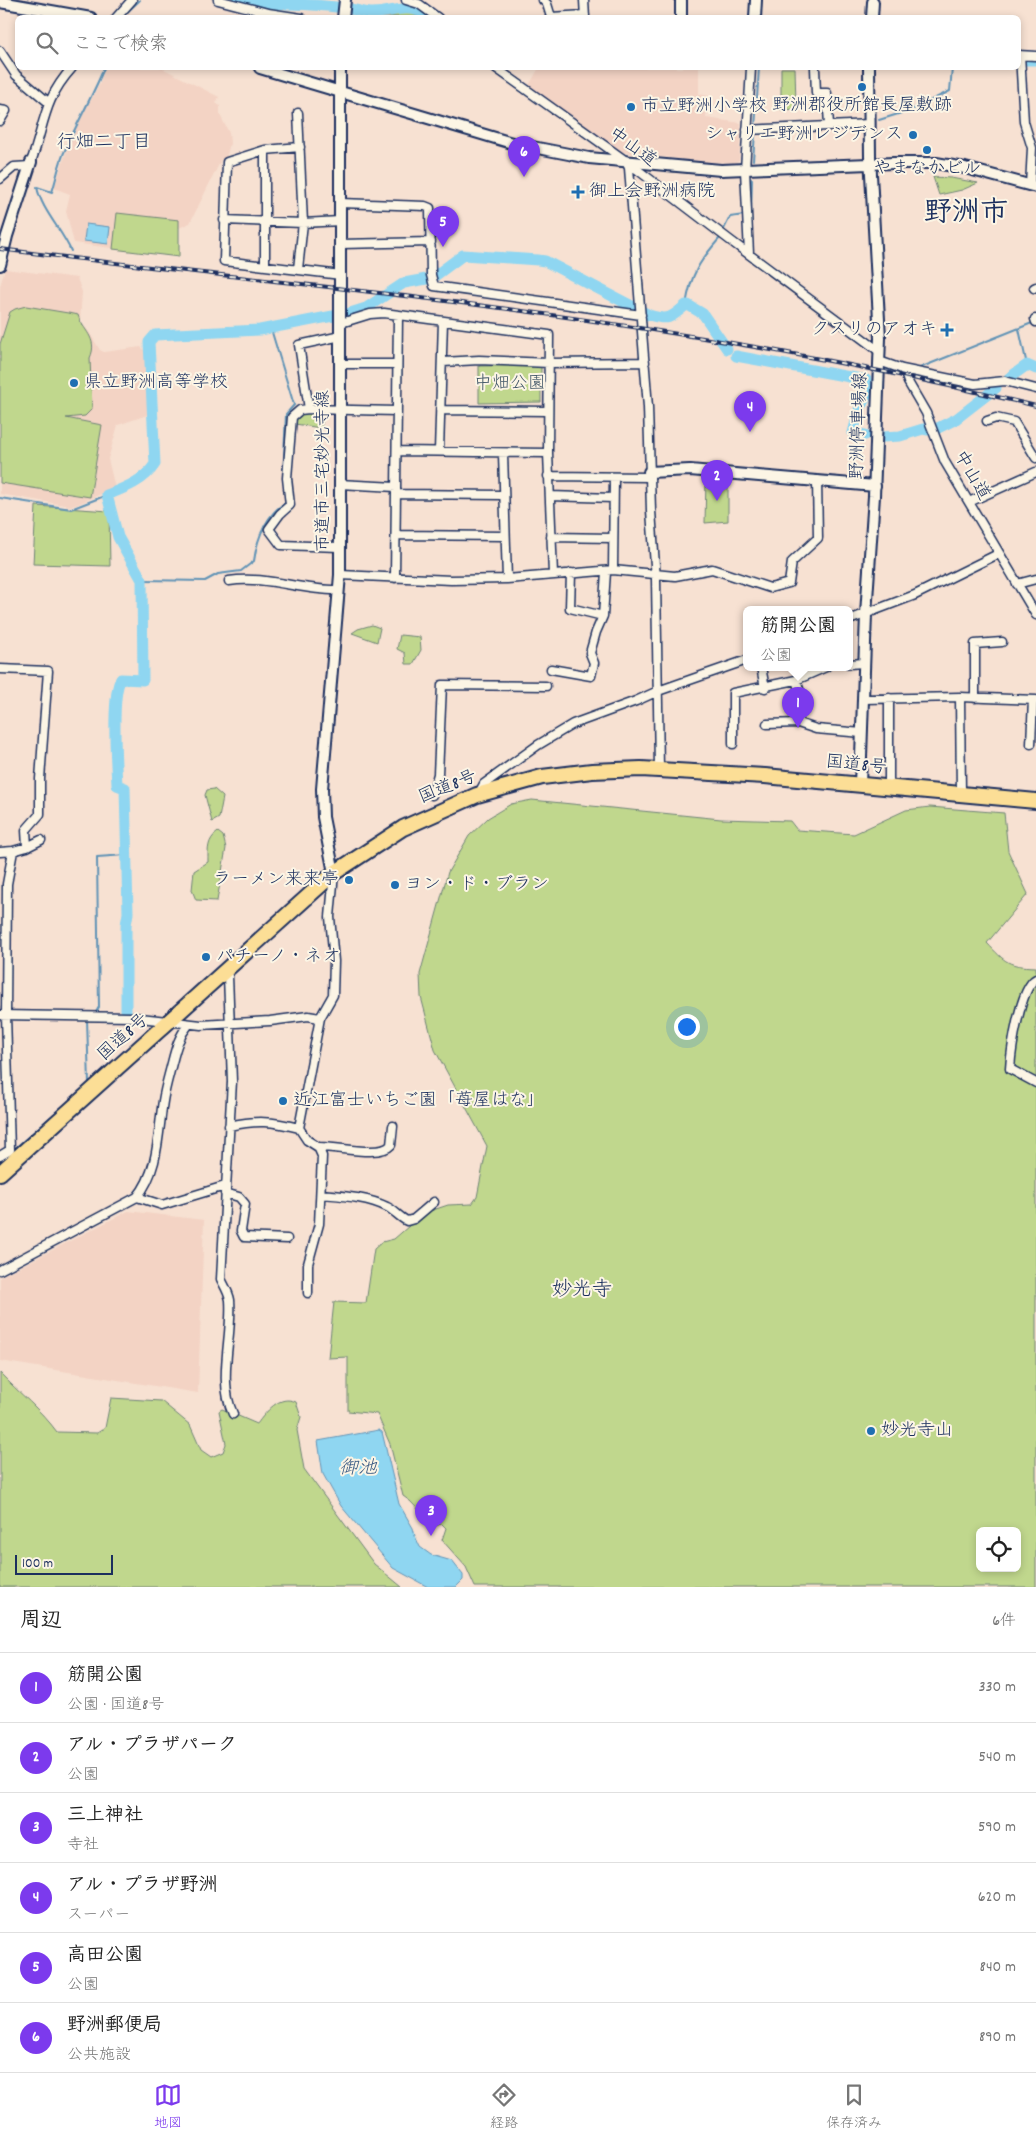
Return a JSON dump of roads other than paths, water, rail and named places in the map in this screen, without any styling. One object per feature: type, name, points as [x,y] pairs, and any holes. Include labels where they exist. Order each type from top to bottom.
[{"type":"highway","name":"国道8号","points":[[0,1173],[334,873],[403,828],[477,795],[542,777],[658,769],[1036,801]]},
{"type":"street","points":[[119,15],[132,0]]},
{"type":"street","points":[[218,0],[267,15]]},
{"type":"street","points":[[343,15],[345,0]]},
{"type":"street","points":[[406,0],[424,7],[434,15]]},
{"type":"street","points":[[544,0],[550,15]]},
{"type":"street","points":[[584,0],[585,15]]},
{"type":"street","points":[[681,0],[681,15]]},
{"type":"street","points":[[754,15],[756,0]]},
{"type":"street","points":[[0,2],[74,15]]},
{"type":"street","points":[[872,15],[873,2]]},
{"type":"street","points":[[0,51],[16,76],[48,102]]},
{"type":"street","points":[[1021,55],[1036,56]]},
{"type":"street","points":[[0,265],[48,102],[70,70]]},
{"type":"street","points":[[267,70],[340,90],[512,143],[589,158],[721,170],[870,166],[894,163],[952,165],[1033,187],[1032,148],[1024,122],[1020,70]]},
{"type":"street","name":"市道市三宅妙光寺線","points":[[334,873],[323,817],[322,789],[340,575],[340,70]]},
{"type":"street","name":"中山道","points":[[499,70],[626,161],[879,350]]},
{"type":"street","points":[[749,254],[745,170],[753,130],[751,70]]},
{"type":"street","points":[[815,70],[816,93],[827,93],[829,125]]},
{"type":"street","name":"野洲停車場線","points":[[860,785],[866,614],[875,486],[880,309],[870,166],[869,70]]},
{"type":"street","points":[[0,110],[6,111],[0,121]]},
{"type":"street","points":[[298,113],[303,223],[298,270]]},
{"type":"street","points":[[753,130],[870,124]]},
{"type":"street","points":[[300,148],[265,150],[227,162],[224,261],[341,275]]},
{"type":"street","points":[[265,150],[265,266]]},
{"type":"street","points":[[626,161],[629,168],[645,362],[655,573],[658,769]]},
{"type":"street","points":[[0,179],[14,167],[31,164]]},
{"type":"street","points":[[340,203],[425,206],[430,208],[431,278],[434,286],[640,314]]},
{"type":"street","points":[[224,220],[303,223],[340,221]]},
{"type":"street","points":[[341,244],[430,242]]},
{"type":"street","points":[[341,322],[370,314],[384,313],[549,335],[548,476],[553,574]]},
{"type":"street","points":[[395,578],[398,451],[396,411],[398,316]]},
{"type":"street","points":[[439,451],[442,410],[443,321]]},
{"type":"street","points":[[309,409],[299,345],[341,336]]},
{"type":"street","points":[[443,362],[479,360],[549,363],[645,362]]},
{"type":"street","points":[[879,361],[902,369],[975,384],[1005,381],[1036,389]]},
{"type":"street","points":[[340,364],[397,364]]},
{"type":"street","name":"中山道","points":[[902,369],[922,404],[945,462],[958,487],[969,502],[998,554],[1036,615]]},
{"type":"street","points":[[339,547],[281,545],[270,533],[270,529],[280,514],[290,505],[287,478],[292,417],[300,410],[309,409],[396,411]]},
{"type":"street","points":[[442,410],[547,411]]},
{"type":"street","points":[[987,421],[996,418],[1014,422],[1036,458]]},
{"type":"street","points":[[398,451],[503,454],[548,453]]},
{"type":"street","points":[[503,454],[504,536],[507,579]]},
{"type":"street","points":[[548,476],[614,477],[690,470],[875,486]]},
{"type":"street","points":[[969,502],[1036,472]]},
{"type":"street","points":[[551,669],[591,676],[594,663],[590,653],[603,616],[609,571],[614,477]]},
{"type":"street","points":[[340,575],[451,580],[507,579],[609,571],[655,573],[674,576],[712,570],[770,588],[789,583],[792,562],[818,538],[817,480]]},
{"type":"street","points":[[339,484],[397,490],[503,495]]},
{"type":"street","points":[[550,496],[613,498]]},
{"type":"street","points":[[396,535],[504,536]]},
{"type":"street","points":[[551,537],[612,538]]},
{"type":"street","points":[[853,619],[915,595],[998,554]]},
{"type":"street","points":[[571,573],[570,608],[603,616]]},
{"type":"street","points":[[229,581],[254,579],[317,590],[338,590]]},
{"type":"street","points":[[1016,584],[1036,579]]},
{"type":"street","points":[[976,698],[975,644],[1002,642]]},
{"type":"street","points":[[477,795],[484,784],[559,731],[658,691],[743,661]]},
{"type":"street","points":[[853,664],[864,663]]},
{"type":"street","points":[[0,669],[48,671],[40,779],[40,814],[26,830],[27,847]]},
{"type":"street","points":[[762,671],[765,688]]},
{"type":"street","points":[[734,744],[733,693],[765,688],[796,680],[817,671]]},
{"type":"street","points":[[796,680],[800,692],[798,724]]},
{"type":"street","points":[[432,794],[438,774],[442,685],[546,686]]},
{"type":"street","points":[[960,697],[961,794]]},
{"type":"street","points":[[864,698],[960,697],[1035,700],[1032,744]]},
{"type":"street","points":[[889,698],[889,788]]},
{"type":"street","points":[[767,724],[798,724],[816,729],[862,733]]},
{"type":"street","points":[[0,852],[27,847],[42,840]]},
{"type":"street","points":[[0,1156],[10,1150],[3,1015],[7,884],[12,851]]},
{"type":"street","points":[[299,1128],[320,1018],[333,995],[334,961],[330,917],[334,873]]},
{"type":"street","points":[[226,972],[228,976],[231,1023],[232,1081],[221,1279],[230,1299],[226,1388],[229,1405],[233,1414]]},
{"type":"street","points":[[1036,980],[1032,981],[1024,996],[1010,1070],[1036,1083]]},
{"type":"street","points":[[3,1015],[132,1017],[189,1024],[270,1021],[308,1016],[320,1018]]},
{"type":"street","points":[[0,1270],[137,1197],[146,1187],[153,1165],[161,1124],[163,1101],[177,1041],[189,1024]]},
{"type":"street","points":[[229,1126],[254,1121],[274,1121],[299,1128],[307,1140],[318,1147],[352,1150],[384,1150],[391,1144],[393,1126]]},
{"type":"street","points":[[308,1293],[308,1264],[319,1224],[322,1156],[318,1147]]},
{"type":"street","points":[[137,1197],[162,1205],[225,1189],[245,1204],[241,1231],[244,1237],[287,1239]]},
{"type":"street","points":[[321,1194],[369,1200],[390,1208],[407,1221],[414,1219],[434,1202]]},
{"type":"water","points":[[86,224],[110,227],[108,244],[84,241]]},
{"type":"water","name":"御池","points":[[379,1430],[382,1432],[399,1504],[413,1528],[420,1547],[431,1555],[452,1561],[463,1575],[463,1580],[456,1587],[428,1587],[393,1568],[341,1506],[323,1474],[318,1441]]},
{"type":"waterway","points":[[124,15],[140,0]]},
{"type":"waterway","points":[[237,0],[336,7]]},
{"type":"waterway","points":[[351,9],[371,13],[408,9],[426,15]]},
{"type":"waterway","points":[[1021,60],[1036,60]]},
{"type":"waterway","points":[[71,251],[47,211],[37,187],[52,192],[64,153],[103,70]]},
{"type":"waterway","points":[[755,128],[759,70]]},
{"type":"waterway","points":[[879,120],[911,110],[950,91],[952,70]]},
{"type":"waterway","points":[[753,160],[755,133]]},
{"type":"waterway","points":[[751,215],[752,179]]},
{"type":"waterway","points":[[723,231],[730,217],[744,215]]},
{"type":"waterway","points":[[686,305],[693,277],[706,255],[719,239]]},
{"type":"waterway","points":[[347,314],[366,308],[404,283],[432,278],[463,255],[538,260],[545,261],[649,315],[666,318],[688,305],[703,314],[727,349]]},
{"type":"waterway","points":[[126,1014],[126,925],[128,913],[125,788],[117,785],[115,714],[118,687],[121,679],[143,680],[142,580],[118,537],[107,495],[127,487],[140,479],[155,464],[149,342],[155,335],[260,330],[333,316]]},
{"type":"waterway","points":[[917,369],[1032,323]]},
{"type":"waterway","points":[[142,580],[205,581],[218,574],[241,571],[254,561],[257,544],[264,528],[273,514],[286,502],[283,477],[286,414],[294,405],[271,329]]},
{"type":"waterway","points":[[1019,329],[1027,365]]},
{"type":"waterway","points":[[736,356],[866,380],[867,394],[859,410],[853,433],[865,435]]},
{"type":"waterway","points":[[1009,378],[1027,365],[1036,369]]},
{"type":"waterway","points":[[887,369],[902,373]]},
{"type":"waterway","points":[[934,430],[956,419],[996,388]]},
{"type":"waterway","points":[[883,437],[900,436],[923,429],[928,430]]},
{"type":"waterway","points":[[0,498],[71,509],[107,495]]},
{"type":"waterway","points":[[88,1015],[88,1012],[96,1012],[99,1007],[97,857],[126,855]]},
{"type":"waterway","points":[[87,1019],[89,1084]]},
{"type":"waterway","points":[[13,1150],[85,1087]]},
{"type":"railway","points":[[0,249],[554,315],[734,343],[835,362],[1036,406]]},
{"type":"place","name":"野洲郡役所館長屋敷跡","points":[[862,87]]},
{"type":"place","name":"市立野洲小学校","points":[[631,107]]},
{"type":"place","name":"シャリエ野洲レジデンス","points":[[913,135]]},
{"type":"place","name":"やまなかビル","points":[[927,150]]},
{"type":"place","name":"野洲郵便局","points":[[524,177]]},
{"type":"place","name":"御上会野洲病院","points":[[578,192]]},
{"type":"place","name":"高田公園","points":[[443,247]]},
{"type":"place","name":"クスリのアオキ","points":[[947,330]]},
{"type":"place","name":"県立野洲高等学校","points":[[74,383]]},
{"type":"place","name":"アル・プラザ野洲","points":[[750,432]]},
{"type":"place","name":"アル・プラザパーク","points":[[717,501]]},
{"type":"place","name":"筋開公園","points":[[798,728]]},
{"type":"place","name":"ラーメン来来亭","points":[[349,880]]},
{"type":"place","name":"ヨン・ド・ブラン","points":[[395,885]]},
{"type":"place","name":"パチーノ・ネオ","points":[[206,957]]},
{"type":"place","name":"近江富士いちご園「苺屋はな」","points":[[283,1101]]},
{"type":"place","name":"妙光寺山","points":[[871,1431]]},
{"type":"place","name":"三上神社","points":[[431,1536]]},
{"type":"district","name":"行畑二丁目","points":[[104,143]]},
{"type":"district","name":"野洲市","points":[[966,215]]},
{"type":"district","name":"妙光寺","points":[[582,1291]]},
{"type":"park label","name":"中畑公園","points":[[510,384]]}]
